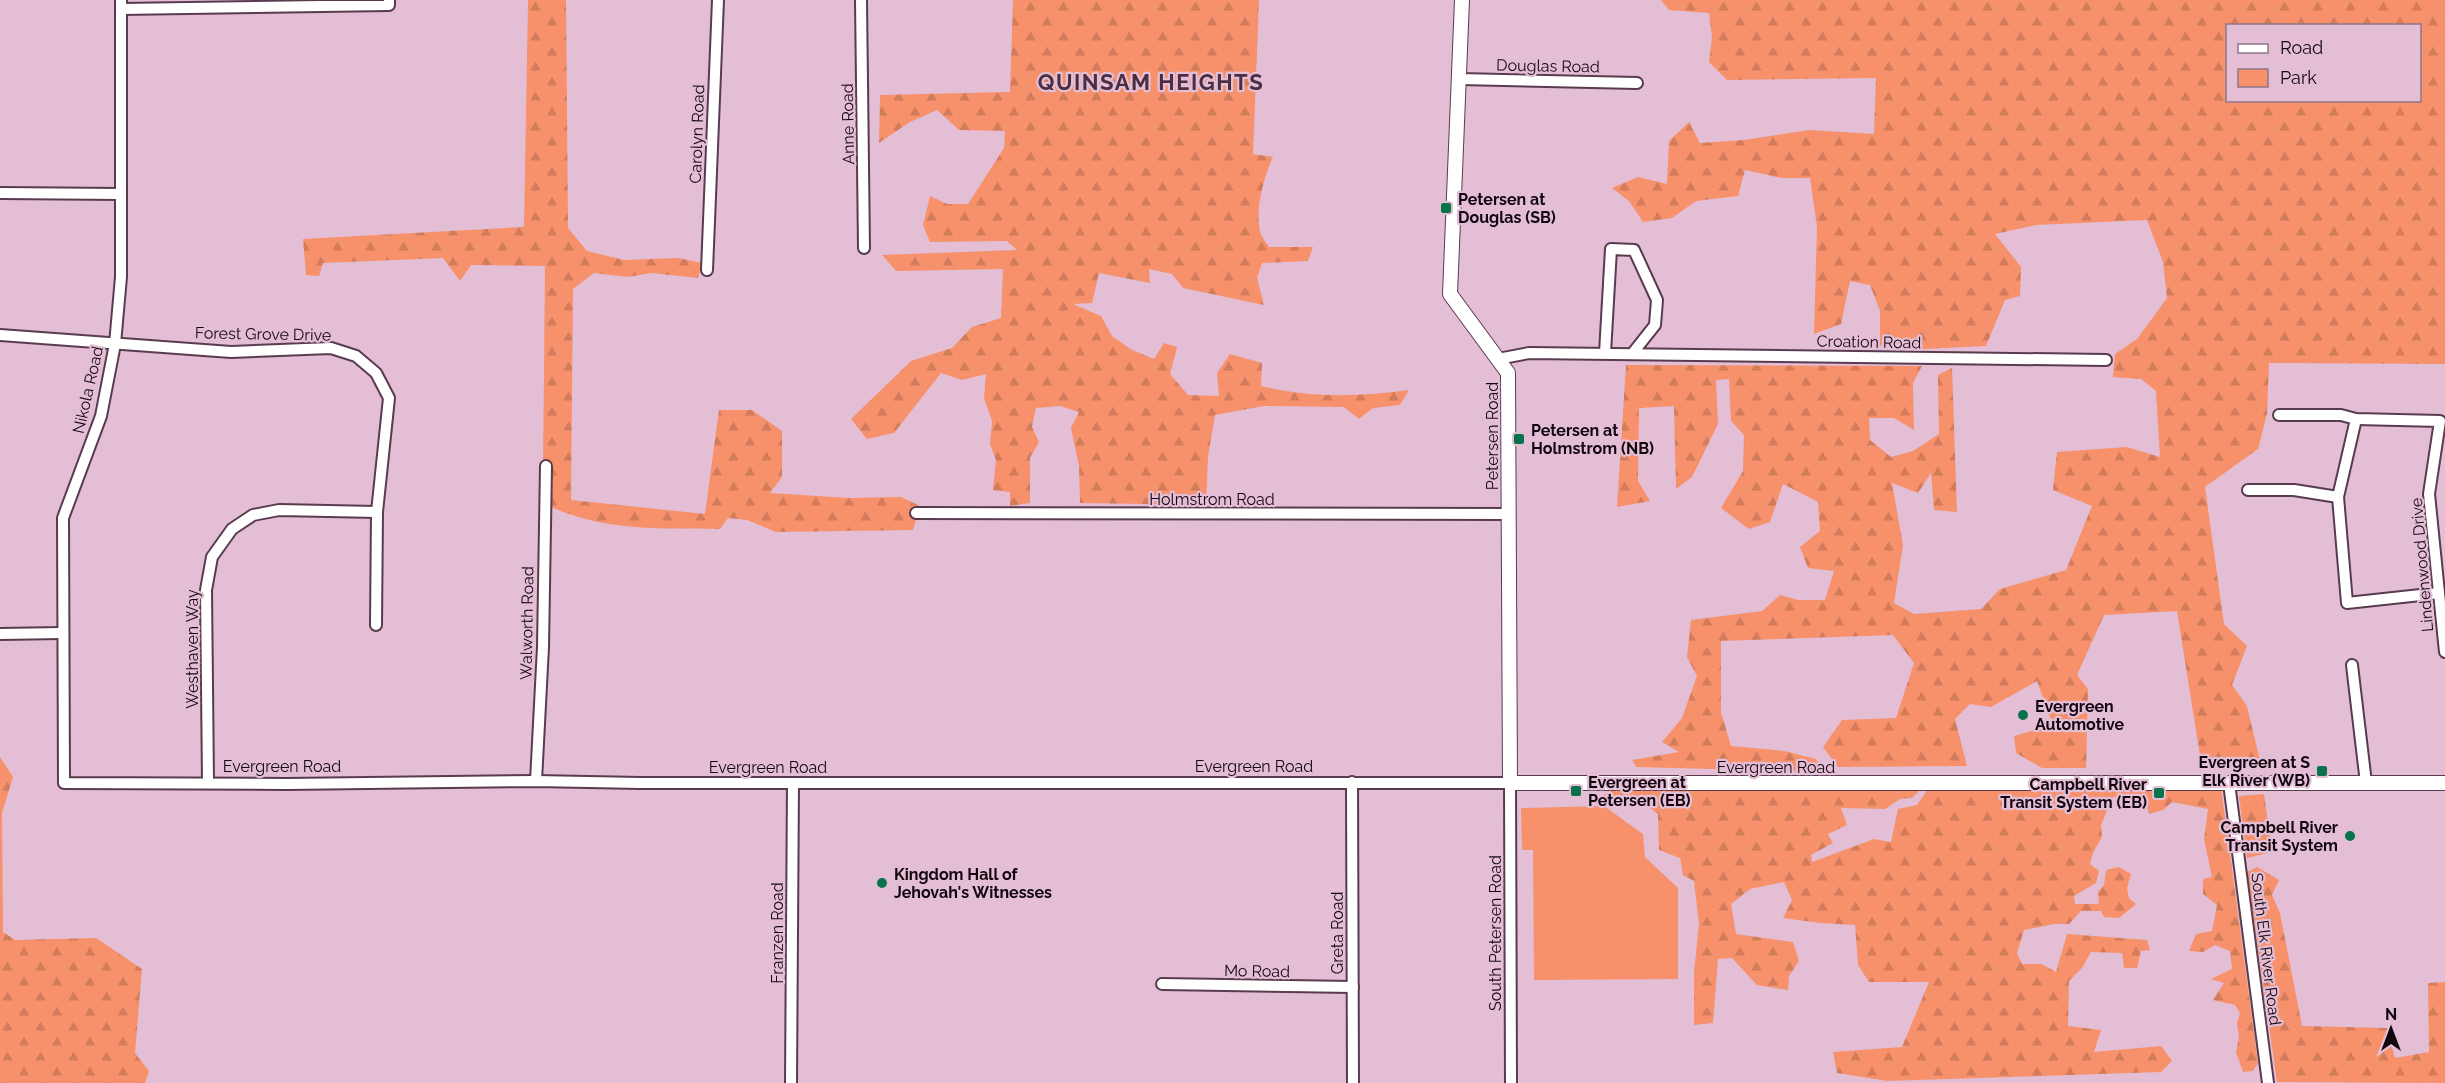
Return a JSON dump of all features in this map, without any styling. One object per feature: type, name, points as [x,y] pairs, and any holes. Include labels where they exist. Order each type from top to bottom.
[{"type":"street","points":[[121,4],[389,5],[389,0]]},
{"type":"street","name":"Carolyn Road","points":[[707,270],[718,0]]},
{"type":"street","name":"Anne Road","points":[[861,0],[864,248]]},
{"type":"street","name":"Petersen Road","points":[[1462,0],[1450,294],[1508,373],[1510,783]]},
{"type":"street","name":"Nikola Road","points":[[64,783],[63,518],[101,416],[115,344],[121,277],[121,4]]},
{"type":"street","name":"Douglas Road","points":[[1459,79],[1637,83]]},
{"type":"street","points":[[0,193],[121,194]]},
{"type":"street","points":[[1605,353],[1611,249],[1634,250],[1657,300],[1655,325],[1632,354]]},
{"type":"street","name":"Forest Grove Drive","points":[[0,335],[231,351],[331,348],[356,356],[376,373],[389,398],[377,512],[376,625]]},
{"type":"street","name":"Croation Road","points":[[1498,359],[1529,353],[1605,353],[2106,360]]},
{"type":"street","name":"Lindenwood Drive","points":[[2279,414],[2342,414],[2356,419],[2440,421],[2429,494],[2445,652]]},
{"type":"street","points":[[2356,419],[2338,497],[2348,603],[2439,593]]},
{"type":"street","name":"Walworth Road","points":[[536,781],[543,646],[546,466]]},
{"type":"street","points":[[2248,490],[2294,490],[2338,497]]},
{"type":"street","name":"Westhaven Way","points":[[208,782],[206,590],[212,556],[232,529],[253,515],[279,510],[377,512]]},
{"type":"street","name":"Holmstrom Road","points":[[916,513],[1509,514]]},
{"type":"street","points":[[0,634],[62,633]]},
{"type":"street","points":[[2352,665],[2366,783]]},
{"type":"street","name":"Evergreen Road","points":[[64,783],[536,781],[2445,783]]},
{"type":"street","name":"Greta Road","points":[[1352,782],[1353,1083]]},
{"type":"street","name":"Franzen Road","points":[[791,1083],[793,783]]},
{"type":"street","name":"South Petersen Road","points":[[1510,783],[1511,1083]]},
{"type":"street","name":"South Elk River Road","points":[[2229,783],[2268,1083]]},
{"type":"street","name":"Mo Road","points":[[1162,984],[1353,987]]},
{"type":"green space","points":[[528,0],[566,0],[568,228],[587,251],[624,260],[678,258],[702,263],[698,278],[651,273],[628,277],[594,273],[573,289],[571,500],[705,514],[719,410],[752,410],[782,431],[782,477],[770,493],[849,498],[901,497],[920,506],[913,530],[776,532],[747,520],[728,518],[720,529],[633,527],[591,520],[549,506],[543,470],[545,266],[471,265],[460,281],[443,258],[323,263],[319,276],[306,275],[303,239],[524,227]]},
{"type":"green space","points":[[1013,0],[1259,0],[1253,154],[1273,157],[1260,203],[1260,231],[1269,247],[1313,247],[1308,261],[1262,263],[1257,278],[1264,305],[1183,288],[1172,274],[1149,269],[1150,283],[1099,273],[1092,303],[1073,304],[1101,316],[1112,336],[1132,350],[1154,359],[1164,343],[1177,347],[1170,374],[1188,395],[1219,396],[1217,373],[1230,354],[1262,363],[1261,386],[1298,393],[1335,395],[1409,390],[1400,405],[1373,408],[1359,419],[1344,407],[1264,406],[1215,415],[1208,456],[1206,505],[1080,503],[1079,466],[1071,428],[1079,412],[1060,406],[1036,408],[1032,427],[1039,442],[1030,458],[1030,503],[1010,506],[1010,492],[993,490],[996,460],[990,444],[992,421],[984,398],[986,374],[962,380],[941,373],[894,433],[867,439],[851,419],[911,361],[952,348],[972,327],[1001,318],[1003,269],[896,271],[882,255],[1017,250],[1007,241],[930,242],[923,225],[930,196],[947,204],[968,204],[1004,148],[1005,131],[959,130],[937,110],[910,122],[879,143],[880,95],[1010,92]]},
{"type":"green space","points":[[1661,0],[2445,0],[2445,364],[2269,363],[2267,414],[2258,449],[2205,487],[2224,624],[2247,646],[2232,685],[2247,706],[2261,765],[2202,768],[2177,611],[2104,615],[2077,675],[2088,689],[2086,768],[2042,768],[2016,753],[2014,736],[2053,725],[2037,681],[1991,707],[1970,704],[1955,719],[1967,766],[1838,767],[1823,747],[1842,720],[1896,718],[1914,663],[1893,635],[1721,641],[1721,712],[1731,746],[1784,751],[1816,759],[1822,772],[1636,767],[1632,760],[1679,752],[1662,742],[1682,718],[1697,676],[1687,657],[1691,620],[1762,611],[1780,595],[1798,600],[1825,600],[1834,571],[1808,568],[1800,547],[1820,531],[1818,502],[1783,484],[1770,522],[1749,529],[1721,508],[1743,471],[1744,435],[1731,421],[1729,379],[1716,380],[1718,424],[1692,477],[1676,489],[1674,406],[1639,408],[1638,481],[1650,501],[1617,507],[1626,365],[1922,366],[1913,383],[1914,430],[1894,418],[1869,418],[1870,440],[1891,457],[1913,451],[1939,434],[1938,375],[1952,368],[1957,512],[1934,510],[1931,473],[1918,493],[1892,483],[1903,545],[1894,603],[1914,614],[1981,609],[2000,589],[2066,570],[2092,506],[2053,490],[2057,452],[2127,447],[2160,457],[2156,391],[2141,379],[2113,377],[2115,354],[2137,339],[2167,298],[2163,262],[2147,220],[2036,225],[1995,234],[2021,267],[2020,296],[2005,300],[1986,346],[1924,349],[1894,343],[1880,346],[1880,311],[1870,285],[1850,281],[1841,324],[1814,334],[1817,227],[1810,178],[1781,178],[1745,170],[1738,196],[1696,201],[1672,218],[1643,222],[1629,201],[1612,188],[1638,177],[1667,184],[1669,141],[1689,122],[1700,143],[1744,140],[1809,130],[1874,134],[1876,78],[1727,80],[1709,62],[1712,37],[1709,13],[1669,10]]},
{"type":"green space","points":[[0,757],[13,777],[2,813],[3,932],[15,940],[96,938],[142,969],[135,1053],[149,1071],[145,1083],[0,1083]]},
{"type":"green space","points":[[2221,787],[2258,1063],[2253,1071],[2243,1072],[2236,1052],[2239,1037],[2237,1024],[2240,1013],[2235,1005],[2213,1000],[2224,983],[2211,979],[2232,969],[2230,951],[2215,945],[2203,952],[2189,951],[2196,934],[2212,931],[2217,905],[2203,894],[2203,879],[2212,877],[2204,839],[2208,809],[2172,802],[2163,810],[2149,814],[2144,796],[2113,797],[2101,825],[2102,837],[2090,864],[2099,871],[2096,883],[2074,896],[2075,904],[2099,904],[2098,892],[2104,885],[2106,870],[2119,867],[2131,874],[2127,888],[2129,898],[2136,904],[2119,918],[2104,917],[2101,911],[2081,911],[2069,924],[2054,924],[2024,930],[2017,953],[2022,964],[2042,964],[2056,972],[2067,934],[2147,940],[2150,950],[2141,951],[2137,968],[2124,968],[2122,953],[2091,952],[2082,968],[2069,981],[2068,1026],[2101,1030],[2094,1052],[2161,1046],[2172,1061],[2161,1072],[1887,1081],[1837,1073],[1833,1052],[1902,1047],[1929,982],[1869,982],[1858,965],[1855,925],[1783,918],[1792,900],[1784,882],[1750,889],[1731,904],[1736,934],[1793,942],[1799,961],[1789,976],[1788,990],[1757,985],[1732,958],[1718,959],[1713,1023],[1694,1025],[1694,972],[1699,924],[1694,881],[1683,875],[1680,858],[1659,850],[1658,814],[1642,802],[1619,804],[1603,795],[1618,788],[1920,790],[1912,798],[1900,799],[1885,809],[1841,808],[1847,825],[1828,834],[1833,843],[1811,855],[1812,862],[1874,839],[1891,842],[1898,809],[1917,805],[1928,789]]},
{"type":"green space","points":[[2264,794],[2272,852],[2247,858],[2239,796]]},
{"type":"green space","points":[[1604,806],[1643,834],[1645,857],[1678,888],[1678,979],[1534,980],[1533,850],[1522,850],[1521,808]]},
{"type":"green space","points":[[2257,867],[2279,880],[2272,895],[2280,913],[2302,1026],[2387,1028],[2395,1058],[2429,1052],[2428,983],[2445,982],[2445,1083],[2277,1082],[2247,872]]},
{"type":"place","name":"Petersen at Douglas (SB)","points":[[1446,208]]},
{"type":"place","name":"Petersen at Holmstrom (NB)","points":[[1519,439]]},
{"type":"place","name":"Evergreen Automotive","points":[[2023,715]]},
{"type":"place","name":"Evergreen at S Elk River (WB)","points":[[2322,771]]},
{"type":"place","name":"Evergreen at Petersen (EB)","points":[[1576,791]]},
{"type":"place","name":"Campbell River Transit System (EB)","points":[[2159,793]]},
{"type":"place","name":"Campbell River Transit System","points":[[2350,836]]},
{"type":"place","name":"Kingdom Hall of Jehovah's Witnesses","points":[[882,883]]},
{"type":"district","name":"QUINSAM HEIGHTS","points":[[1151,82]]}]
